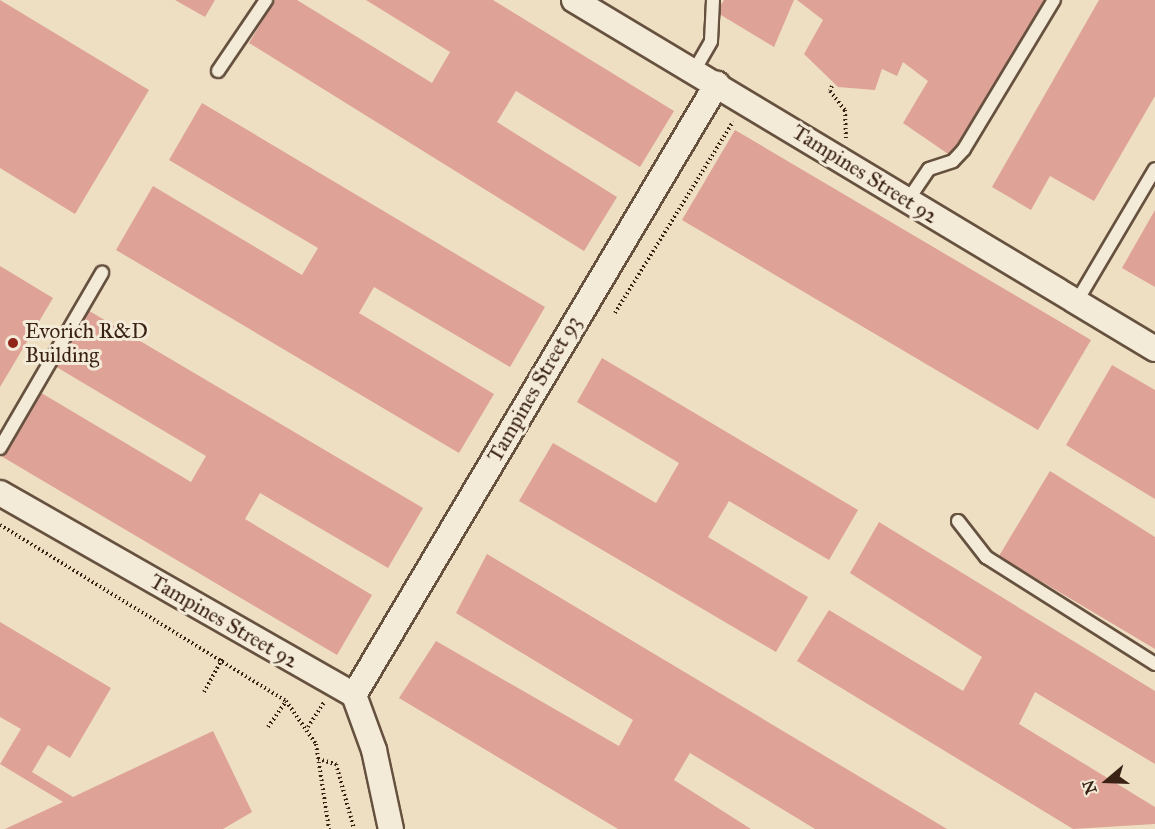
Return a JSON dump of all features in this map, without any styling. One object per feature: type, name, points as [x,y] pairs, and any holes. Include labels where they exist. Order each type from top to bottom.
[{"type":"street","name":"Tampines Street 92","points":[[574,0],[1155,349]]},
{"type":"street","name":"Tampines Street 93","points":[[345,690],[717,84]]},
{"type":"street","name":"Tampines Street 92","points":[[0,493],[345,690]]},
{"type":"street","points":[[345,690],[374,750],[391,829]]},
{"type":"street","points":[[382,829],[383,799]]},
{"type":"lane","points":[[218,70],[266,0]]},
{"type":"lane","points":[[694,71],[711,41],[713,0]]},
{"type":"lane","points":[[908,200],[929,169],[953,161],[964,149],[1054,0]]},
{"type":"lane","points":[[1077,301],[1155,169]]},
{"type":"lane","points":[[0,448],[102,273]]},
{"type":"lane","points":[[958,521],[986,557],[1155,664]]},
{"type":"path","points":[[832,86],[830,91],[845,110],[846,138]]},
{"type":"path","points":[[615,313],[736,116]]},
{"type":"path","points":[[0,525],[223,658],[286,701],[308,727],[318,759],[329,829]]},
{"type":"path","points":[[204,692],[223,658]]},
{"type":"path","points":[[308,727],[345,690]]},
{"type":"path","points":[[268,727],[286,701]]},
{"type":"path","points":[[318,759],[336,765],[354,829]]},
{"type":"building","points":[[0,0],[149,90],[75,214],[0,168]]},
{"type":"building","points":[[175,0],[215,0],[205,17]]},
{"type":"building","points":[[275,0],[297,0],[432,83],[450,52],[366,0],[493,0],[674,111],[640,167],[516,91],[497,122],[617,197],[584,251],[249,43]]},
{"type":"building","points":[[724,0],[794,0],[774,47],[716,12]]},
{"type":"building","points":[[797,0],[1044,0],[954,158],[903,123],[928,81],[903,62],[897,76],[882,69],[875,90],[838,87],[804,54],[823,20]]},
{"type":"building","points":[[1099,0],[1155,0],[1155,96],[1094,201],[1050,176],[1031,210],[992,187]]},
{"type":"building","points":[[202,103],[545,307],[510,367],[374,287],[359,313],[494,394],[459,453],[116,250],[153,186],[302,275],[318,248],[169,160]]},
{"type":"building","points":[[735,130],[1091,340],[1038,430],[682,220]]},
{"type":"building","points":[[1155,210],[1155,287],[1122,268]]},
{"type":"building","name":"Evorich R&D Building","points":[[0,266],[53,298],[0,387]]},
{"type":"building","points":[[86,309],[423,508],[388,568],[260,493],[245,519],[372,595],[337,655],[1,456],[38,391],[191,482],[206,456],[53,365]]},
{"type":"building","points":[[602,358],[858,510],[829,560],[729,501],[708,537],[808,597],[776,652],[519,501],[553,443],[656,503],[679,463],[577,402]]},
{"type":"building","points":[[1112,365],[1155,390],[1155,499],[1066,445]]},
{"type":"building","points":[[1050,471],[1155,537],[1155,649],[999,556]]},
{"type":"building","points":[[879,522],[1155,691],[1155,764],[1035,692],[1019,724],[1155,807],[1155,824],[1073,829],[797,661],[829,610],[963,691],[982,657],[850,573]]},
{"type":"building","points":[[487,554],[947,829],[815,829],[690,753],[674,780],[751,829],[618,829],[399,698],[436,641],[619,746],[633,720],[456,613]]},
{"type":"building","points":[[0,622],[111,688],[70,758],[48,745],[32,772],[73,797],[213,731],[252,812],[223,829],[5,829],[63,802],[0,764],[21,729],[0,717]]},
{"type":"place","name":"Evorich R&D Building","points":[[13,343]]}]
